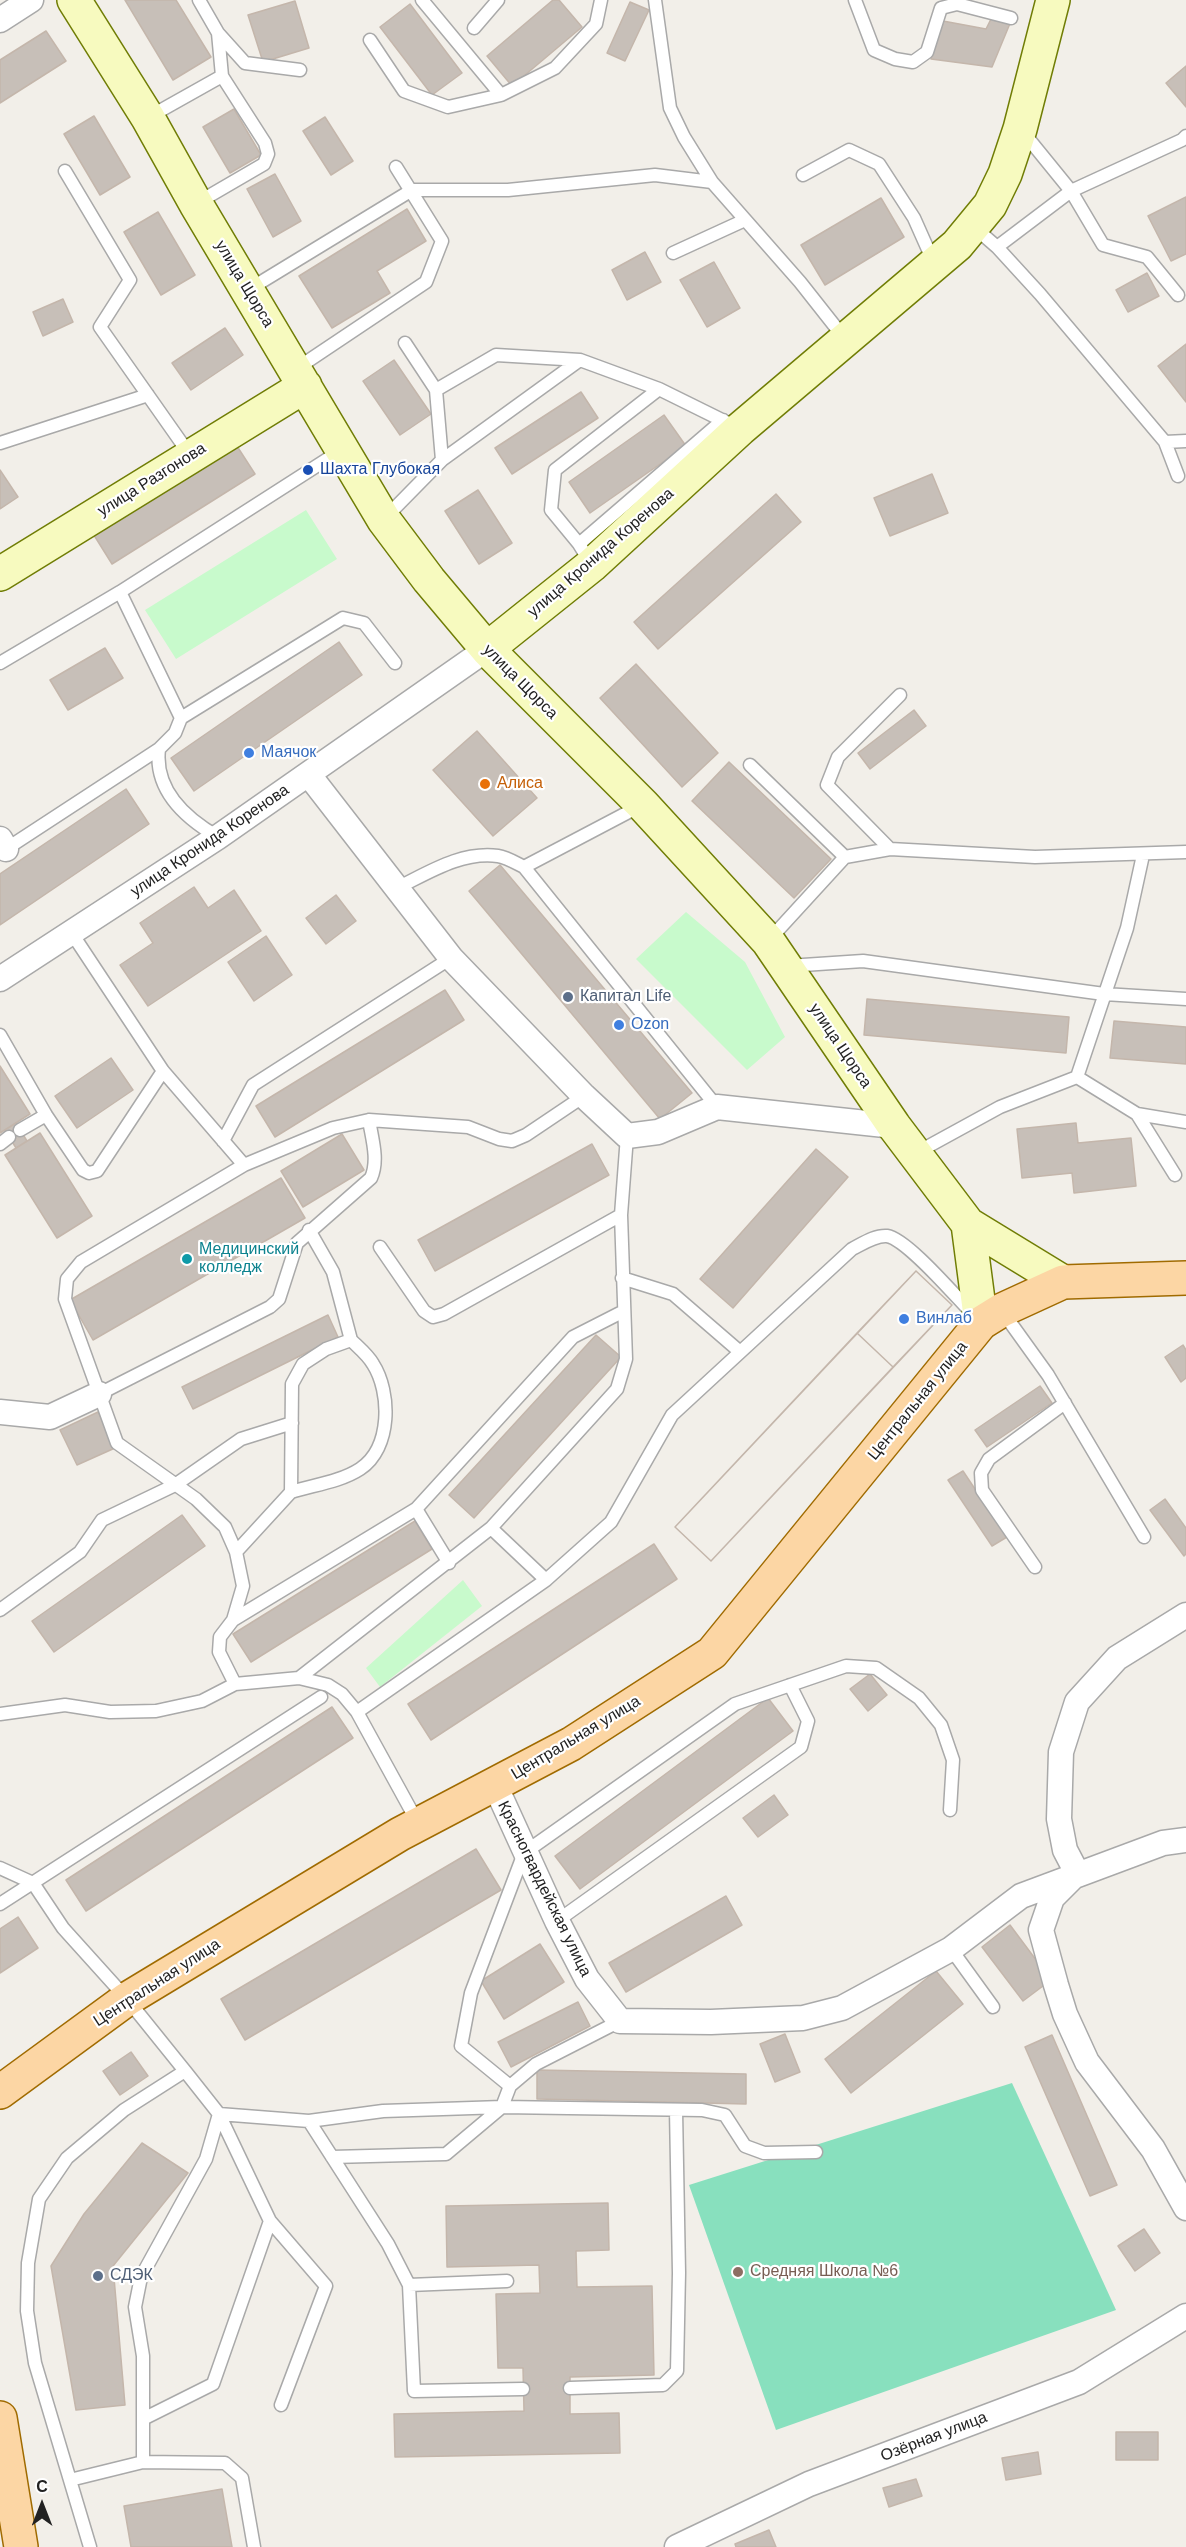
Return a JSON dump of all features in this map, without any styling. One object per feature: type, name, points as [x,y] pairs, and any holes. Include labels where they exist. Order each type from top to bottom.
[{"type":"main road","points":[[1062,1282],[1186,1278]]},
{"type":"main road","name":"Центральная улица","points":[[0,2092],[127,1999],[419,1824],[571,1744],[712,1653],[992,1317],[1062,1282]]},
{"type":"main road","points":[[0,2418],[21,2547]]},
{"type":"street","points":[[0,20],[31,0]]},
{"type":"street","name":"улица Щорса","points":[[74,0],[148,118],[196,204],[344,448],[384,520],[429,580],[487,649],[643,805],[778,954],[894,1126],[968,1224],[1062,1282]]},
{"type":"street","name":"улица Кронида Коренова","points":[[0,979],[218,837],[487,649],[585,555],[731,424],[845,339],[939,261],[985,237],[990,205],[1005,174],[1020,129],[1053,0]]},
{"type":"street","name":"улица Разгонова","points":[[0,574],[191,456],[300,378]]},
{"type":"street","points":[[309,775],[451,958],[584,1096],[627,1136],[658,1132],[717,1107],[894,1126]]},
{"type":"street","points":[[968,1224],[992,1317]]},
{"type":"street","points":[[0,1412],[50,1417],[99,1394]]},
{"type":"street","points":[[1077,1873],[1065,1850],[1059,1819],[1061,1752],[1077,1702],[1117,1658],[1186,1615]]},
{"type":"street","name":"Красногвардейская улица","points":[[495,1785],[524,1853],[587,1979],[620,2021]]},
{"type":"street","points":[[620,2021],[711,2022],[803,2018],[842,2008],[951,1949],[1021,1896],[1077,1873],[1163,1843],[1186,1840]]},
{"type":"street","points":[[1077,1873],[1052,1898],[1041,1930],[1065,2014],[1087,2062],[1152,2149],[1186,2208]]},
{"type":"street","name":"Озёрная улица","points":[[677,2547],[809,2484],[1079,2382],[1186,2316]]},
{"type":"lane","points":[[199,0],[218,33],[245,63],[300,70]]},
{"type":"lane","points":[[422,0],[501,95]]},
{"type":"lane","points":[[474,28],[498,0]]},
{"type":"lane","points":[[370,40],[404,92],[448,106],[501,95],[555,68],[596,24],[601,0]]},
{"type":"lane","points":[[655,0],[670,108],[684,137],[712,182],[845,339]]},
{"type":"lane","points":[[855,0],[874,50],[895,59],[913,62],[927,52],[941,8],[957,4],[1011,18]]},
{"type":"lane","points":[[196,204],[264,164],[268,154],[265,143],[222,76],[218,33]]},
{"type":"lane","points":[[148,118],[222,76]]},
{"type":"lane","points":[[1020,129],[1071,191],[1103,245],[1147,257],[1178,295]]},
{"type":"lane","points":[[1178,476],[1165,442],[985,237],[1071,191],[1182,140],[1186,136]]},
{"type":"lane","points":[[803,176],[849,150],[879,164],[914,218],[930,254],[939,261]]},
{"type":"lane","points":[[300,378],[426,282],[442,241],[396,167]]},
{"type":"lane","points":[[65,171],[130,280],[100,327],[191,456]]},
{"type":"lane","points":[[248,290],[412,190],[508,190],[655,175],[712,182]]},
{"type":"lane","points":[[673,253],[745,220]]},
{"type":"lane","points":[[405,343],[436,390],[442,460]]},
{"type":"lane","points":[[436,390],[496,355],[580,360],[659,389],[731,424]]},
{"type":"lane","points":[[384,520],[442,460],[580,360]]},
{"type":"lane","points":[[585,555],[551,510],[555,470],[659,389]]},
{"type":"lane","points":[[0,443],[148,395]]},
{"type":"lane","points":[[1165,442],[1186,441]]},
{"type":"lane","points":[[0,663],[120,592],[344,448]]},
{"type":"lane","points":[[120,592],[181,718]]},
{"type":"lane","points":[[2,847],[159,749],[174,733],[181,718],[343,618],[364,623],[395,663]]},
{"type":"lane","points":[[890,849],[827,785],[838,756],[900,694]]},
{"type":"lane","points":[[159,749],[159,774],[179,809],[196,824],[218,837]]},
{"type":"lane","points":[[750,765],[845,857]]},
{"type":"lane","points":[[524,867],[643,805]]},
{"type":"lane","points":[[1186,852],[1035,857],[890,849],[845,857],[778,954],[863,961],[1104,994],[1186,999]]},
{"type":"lane","points":[[1077,1077],[1127,928],[1143,855]]},
{"type":"lane","points":[[397,888],[452,861],[470,857],[499,856],[524,867],[717,1107]]},
{"type":"lane","points":[[71,932],[164,1071],[244,1165]]},
{"type":"lane","points":[[223,1141],[254,1085],[451,958]]},
{"type":"lane","points":[[0,1035],[45,1115],[83,1170],[89,1173],[97,1171],[164,1071]]},
{"type":"lane","points":[[1077,1077],[1137,1114],[1186,1122]]},
{"type":"lane","points":[[914,1154],[1000,1107],[1077,1077]]},
{"type":"lane","points":[[234,1620],[243,1586],[236,1552],[225,1527],[196,1498],[117,1443],[65,1299],[67,1279],[81,1262],[244,1165],[333,1128],[369,1120],[468,1127],[499,1139],[512,1141],[526,1135],[584,1096]]},
{"type":"lane","points":[[1137,1114],[1174,1175]]},
{"type":"lane","points":[[10,1137],[45,1115]]},
{"type":"lane","points":[[99,1394],[270,1307],[279,1299],[297,1243],[309,1230],[371,1178],[375,1170],[375,1160],[369,1120]]},
{"type":"lane","points":[[299,1678],[491,1528],[617,1389],[626,1359],[621,1215],[627,1136]]},
{"type":"lane","points":[[380,1247],[424,1311],[433,1317],[444,1314],[621,1215]]},
{"type":"lane","points":[[236,1552],[291,1492],[339,1479],[362,1468],[377,1448],[387,1424],[384,1392],[373,1364],[351,1340],[333,1272],[309,1230]]},
{"type":"lane","points":[[357,1712],[546,1580],[611,1522],[672,1414],[852,1249],[875,1238],[887,1236],[903,1243],[992,1317],[1048,1375],[1144,1537]]},
{"type":"lane","points":[[622,1278],[673,1294],[739,1351]]},
{"type":"lane","points":[[235,1684],[219,1652],[220,1637],[234,1620],[416,1509],[573,1337],[624,1311]]},
{"type":"lane","points":[[291,1492],[292,1384],[303,1365],[326,1349],[351,1340]]},
{"type":"lane","points":[[1035,1567],[982,1490],[981,1473],[989,1459],[1065,1403]]},
{"type":"lane","points":[[0,1610],[80,1552],[102,1520],[175,1485],[242,1439],[292,1423]]},
{"type":"lane","points":[[416,1509],[449,1563]]},
{"type":"lane","points":[[491,1528],[546,1580]]},
{"type":"lane","points":[[510,2086],[461,2046],[471,1994],[524,1853],[735,1704],[846,1666],[876,1668],[919,1698],[941,1725],[953,1760],[950,1810]]},
{"type":"lane","points":[[0,1714],[65,1705],[110,1712],[156,1711],[202,1701],[235,1684],[299,1678],[328,1685],[342,1694],[357,1712],[419,1824]]},
{"type":"lane","points":[[557,1921],[801,1747],[808,1721],[790,1685]]},
{"type":"lane","points":[[0,1904],[321,1697]]},
{"type":"lane","points":[[0,1868],[33,1882],[63,1928],[127,1999],[219,2114],[270,2221],[326,2286],[281,2405]]},
{"type":"lane","points":[[951,1949],[993,2007]]},
{"type":"lane","points":[[332,2157],[446,2154],[502,2107],[510,2086],[536,2064],[620,2021]]},
{"type":"lane","points":[[90,2547],[35,2363],[27,2311],[28,2263],[39,2199],[67,2158],[124,2110],[185,2071]]},
{"type":"lane","points":[[219,2114],[309,2121],[383,2111],[502,2107],[702,2110],[725,2115],[745,2146],[764,2153],[816,2152]]},
{"type":"lane","points":[[570,2388],[663,2385],[677,2372],[679,2273],[676,2110]]},
{"type":"lane","points":[[143,2463],[143,2356],[135,2307],[141,2277],[206,2159],[219,2114]]},
{"type":"lane","points":[[309,2121],[388,2244],[409,2285],[414,2391],[524,2389]]},
{"type":"lane","points":[[143,2419],[213,2384],[270,2221]]},
{"type":"lane","points":[[409,2285],[507,2281]]},
{"type":"lane","points":[[70,2480],[143,2463],[225,2463],[242,2478],[254,2547]]},
{"type":"green space","points":[[306,510],[337,559],[176,659],[145,610]]},
{"type":"green space","points":[[686,912],[745,962],[785,1037],[747,1070],[636,959]]},
{"type":"green space","points":[[463,1580],[482,1606],[380,1687],[366,1668]]},
{"type":"green space","points":[[1012,2083],[1116,2310],[776,2430],[689,2185]]},
{"type":"building","points":[[125,0],[176,0],[211,57],[173,80]]},
{"type":"building","points":[[553,0],[559,0],[582,27],[512,86],[487,56]]},
{"type":"building","points":[[295,1],[309,48],[263,62],[248,15]]},
{"type":"building","points":[[630,2],[649,10],[625,61],[607,53]]},
{"type":"building","points":[[410,4],[462,73],[432,95],[380,27]]},
{"type":"building","points":[[992,17],[1011,21],[992,67],[931,59],[943,21],[986,29]]},
{"type":"building","points":[[46,31],[66,61],[0,103],[0,60]]},
{"type":"building","points":[[1186,66],[1186,107],[1166,83]]},
{"type":"building","points":[[234,109],[261,155],[230,173],[203,127]]},
{"type":"building","points":[[94,116],[130,177],[100,195],[64,134]]},
{"type":"building","points":[[325,117],[353,161],[331,175],[303,131]]},
{"type":"building","points":[[275,174],[301,221],[273,237],[247,189]]},
{"type":"building","points":[[1186,197],[1186,254],[1171,261],[1148,216]]},
{"type":"building","points":[[881,198],[904,237],[825,285],[801,245]]},
{"type":"building","points":[[407,209],[426,241],[377,271],[390,293],[332,328],[299,276]]},
{"type":"building","points":[[158,212],[195,275],[161,295],[124,232]]},
{"type":"building","points":[[645,252],[661,282],[627,300],[612,270]]},
{"type":"building","points":[[714,262],[740,308],[707,327],[680,280]]},
{"type":"building","points":[[1147,273],[1159,296],[1128,312],[1116,290]]},
{"type":"building","points":[[63,299],[73,322],[43,336],[33,312]]},
{"type":"building","points":[[225,328],[243,355],[191,390],[172,363]]},
{"type":"building","points":[[1186,344],[1186,402],[1158,366]]},
{"type":"building","points":[[394,360],[431,414],[400,435],[363,381]]},
{"type":"building","points":[[581,392],[598,418],[512,474],[495,448]]},
{"type":"building","points":[[664,415],[686,446],[590,513],[569,482]]},
{"type":"building","points":[[235,443],[255,474],[112,564],[92,532]]},
{"type":"building","points":[[0,470],[18,497],[0,509]]},
{"type":"building","points":[[932,474],[948,513],[890,536],[874,498]]},
{"type":"building","points":[[478,490],[512,543],[479,564],[445,511]]},
{"type":"building","points":[[776,494],[801,522],[658,649],[634,622]]},
{"type":"building","points":[[339,642],[362,675],[194,791],[171,758]]},
{"type":"building","points":[[105,648],[123,678],[68,710],[50,680]]},
{"type":"building","points":[[636,664],[718,753],[682,787],[600,698]]},
{"type":"building","points":[[914,710],[926,726],[870,769],[858,753]]},
{"type":"building","name":"Алиса","points":[[477,731],[537,798],[493,836],[433,770]]},
{"type":"building","points":[[729,762],[831,859],[794,898],[692,801]]},
{"type":"building","points":[[126,789],[149,824],[0,925],[0,874]]},
{"type":"building","points":[[500,865],[692,1093],[660,1119],[469,891]]},
{"type":"building","points":[[194,887],[208,908],[234,890],[261,931],[148,1006],[120,965],[153,943],[140,923]]},
{"type":"building","points":[[336,895],[356,921],[326,944],[306,918]]},
{"type":"building","points":[[266,936],[292,975],[254,1001],[228,962]]},
{"type":"building","points":[[445,990],[464,1020],[275,1137],[256,1106]]},
{"type":"building","points":[[867,999],[1069,1017],[1066,1053],[864,1035]]},
{"type":"building","points":[[1114,1021],[1186,1027],[1186,1064],[1110,1058]]},
{"type":"building","points":[[111,1058],[133,1090],[77,1128],[55,1096]]},
{"type":"building","points":[[0,1066],[30,1114],[0,1133]]},
{"type":"building","points":[[16,1123],[27,1141],[16,1148],[5,1130]]},
{"type":"building","points":[[1076,1123],[1078,1143],[1131,1138],[1136,1186],[1074,1193],[1072,1173],[1022,1178],[1017,1129]]},
{"type":"building","points":[[40,1133],[92,1216],[57,1238],[5,1155]]},
{"type":"building","points":[[342,1134],[364,1170],[303,1207],[281,1171]]},
{"type":"building","points":[[592,1144],[609,1175],[435,1271],[418,1240]]},
{"type":"building","points":[[816,1149],[848,1177],[733,1308],[700,1279]]},
{"type":"building","name":"Медицинский колледж","points":[[281,1178],[305,1218],[93,1340],[70,1300]]},
{"type":"building","name":"Винлаб","points":[[916,1271],[952,1305],[893,1367],[857,1333]]},
{"type":"building","points":[[916,1271],[952,1305],[711,1561],[675,1527]]},
{"type":"building","points":[[328,1315],[338,1337],[193,1409],[182,1387]]},
{"type":"building","points":[[857,1333],[893,1367],[711,1561],[675,1527]]},
{"type":"building","points":[[596,1335],[621,1357],[474,1518],[449,1495]]},
{"type":"building","points":[[1183,1345],[1186,1350],[1186,1378],[1181,1382],[1165,1357]]},
{"type":"building","points":[[1040,1386],[1052,1403],[987,1447],[975,1430]]},
{"type":"building","points":[[98,1412],[115,1448],[77,1465],[60,1430]]},
{"type":"building","points":[[963,1471],[1007,1537],[992,1546],[948,1480]]},
{"type":"building","points":[[1165,1499],[1186,1528],[1186,1554],[1184,1556],[1150,1510]]},
{"type":"building","points":[[182,1515],[205,1546],[54,1652],[32,1621]]},
{"type":"building","points":[[415,1521],[432,1549],[251,1662],[233,1634]]},
{"type":"building","points":[[654,1544],[677,1579],[431,1740],[408,1704]]},
{"type":"building","points":[[870,1674],[887,1695],[868,1711],[850,1689]]},
{"type":"building","points":[[768,1698],[793,1731],[580,1889],[555,1856]]},
{"type":"building","points":[[332,1707],[353,1738],[86,1911],[66,1880]]},
{"type":"building","points":[[774,1795],[788,1815],[758,1837],[743,1818]]},
{"type":"building","points":[[476,1849],[501,1890],[245,2040],[221,1999]]},
{"type":"building","points":[[726,1896],[742,1925],[626,1992],[609,1963]]},
{"type":"building","points":[[18,1917],[38,1948],[0,1973],[0,1929]]},
{"type":"building","points":[[1010,1925],[1051,1980],[1023,2001],[982,1947]]},
{"type":"building","points":[[540,1944],[564,1982],[504,2019],[481,1981]]},
{"type":"building","points":[[936,1971],[963,2004],[851,2093],[825,2059]]},
{"type":"building","points":[[578,2002],[590,2026],[511,2067],[498,2042]]},
{"type":"building","points":[[785,2034],[800,2072],[775,2082],[760,2044]]},
{"type":"building","points":[[1052,2035],[1117,2185],[1090,2196],[1025,2047]]},
{"type":"building","points":[[131,2052],[148,2076],[120,2095],[103,2071]]},
{"type":"building","points":[[537,2070],[746,2074],[746,2104],[537,2099]]},
{"type":"building","points":[[142,2143],[188,2173],[113,2266],[125,2405],[76,2410],[51,2266],[84,2214]]},
{"type":"building","points":[[608,2203],[609,2250],[576,2251],[577,2287],[652,2286],[654,2375],[570,2377],[570,2414],[619,2413],[620,2453],[395,2457],[394,2414],[524,2411],[523,2368],[498,2368],[496,2294],[540,2293],[539,2265],[447,2267],[446,2206]]},
{"type":"building","points":[[1144,2229],[1160,2253],[1135,2271],[1118,2246]]},
{"type":"building","points":[[1116,2432],[1158,2432],[1158,2460],[1116,2460]]},
{"type":"building","points":[[1038,2452],[1041,2474],[1006,2480],[1002,2458]]},
{"type":"building","points":[[916,2479],[922,2496],[889,2507],[883,2488]]},
{"type":"building","points":[[222,2489],[232,2547],[131,2547],[124,2506]]},
{"type":"building","points":[[769,2530],[776,2547],[736,2547],[735,2544]]},
{"type":"place","name":"Шахта Глубокая","points":[[308,470]]},
{"type":"place","name":"Маячок","points":[[249,753]]},
{"type":"place","name":"Алиса","points":[[485,784]]},
{"type":"place","name":"Капитал Life","points":[[568,997]]},
{"type":"place","name":"Ozon","points":[[619,1025]]},
{"type":"place","name":"Медицинский колледж","points":[[187,1259]]},
{"type":"place","name":"Винлаб","points":[[904,1319]]},
{"type":"place","name":"Средняя Школа №6","points":[[738,2272]]},
{"type":"place","name":"СДЭК","points":[[98,2276]]}]
